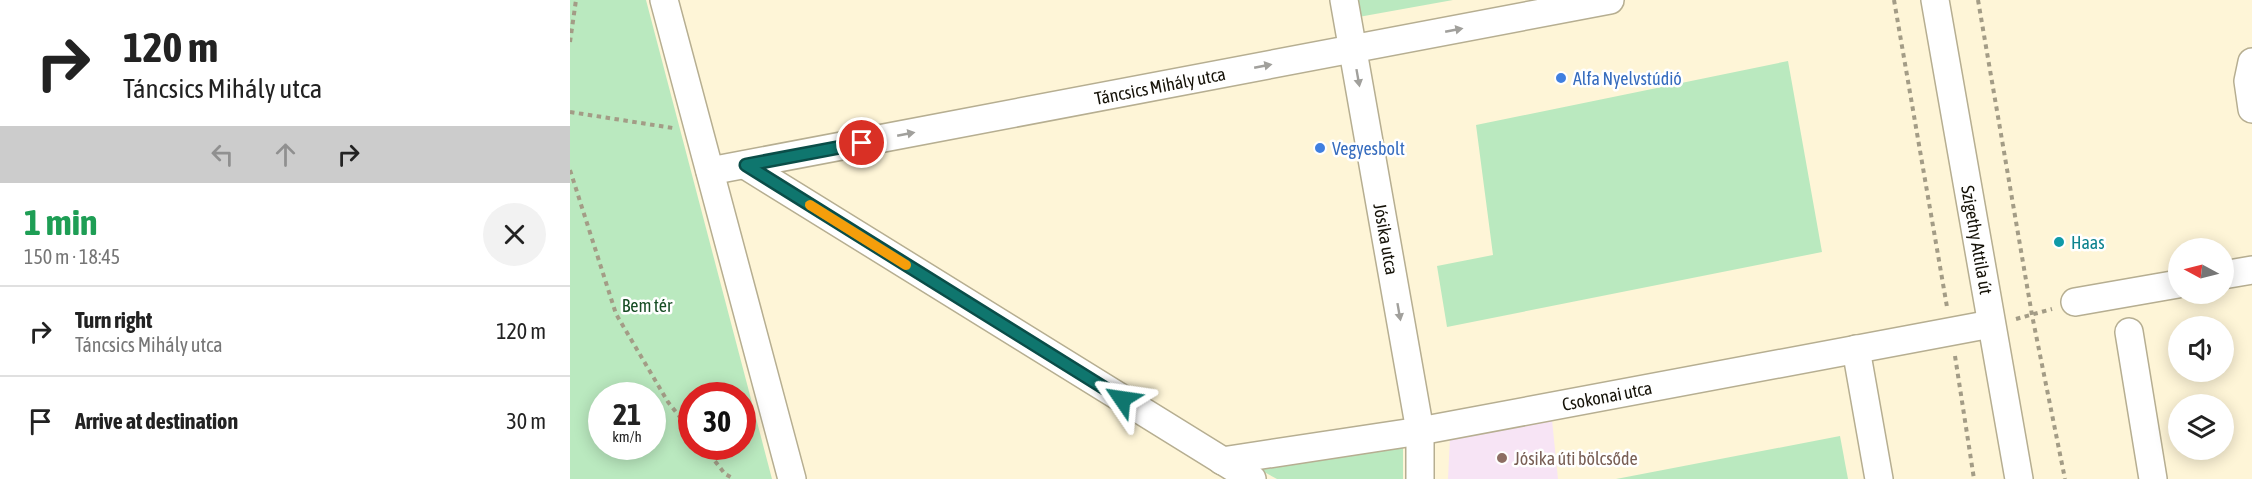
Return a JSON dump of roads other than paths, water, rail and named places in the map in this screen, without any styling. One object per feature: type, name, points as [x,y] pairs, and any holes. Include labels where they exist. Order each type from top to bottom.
[{"type":"street","points":[[664,0],[792,479]]},
{"type":"street","name":"Jósika utca","points":[[1344,0],[1420,431],[1420,479]]},
{"type":"street","name":"Táncsics Mihály utca","points":[[710,171],[1610,0]]},
{"type":"street","name":"Szigethy Attila út","points":[[1935,0],[2019,479]]},
{"type":"street","points":[[2252,62],[2248,81],[2252,109]]},
{"type":"street","points":[[746,165],[1252,479]]},
{"type":"street","points":[[2234,273],[2252,270]]},
{"type":"street","points":[[2075,302],[2168,286]]},
{"type":"street","name":"Csokonai utca","points":[[1222,461],[1420,431],[1991,324]]},
{"type":"street","points":[[2129,332],[2153,479]]},
{"type":"street","points":[[1856,349],[1879,479]]},
{"type":"place","name":"Alfa Nyelvstúdió","points":[[1561,78]]},
{"type":"place","name":"Vegyesbolt","points":[[1320,148]]},
{"type":"place","name":"Haas","points":[[2059,242]]},
{"type":"place","name":"Jósika úti bölcsőde","points":[[1502,458]]},
{"type":"park label","name":"Bem tér","points":[[647,305]]}]
